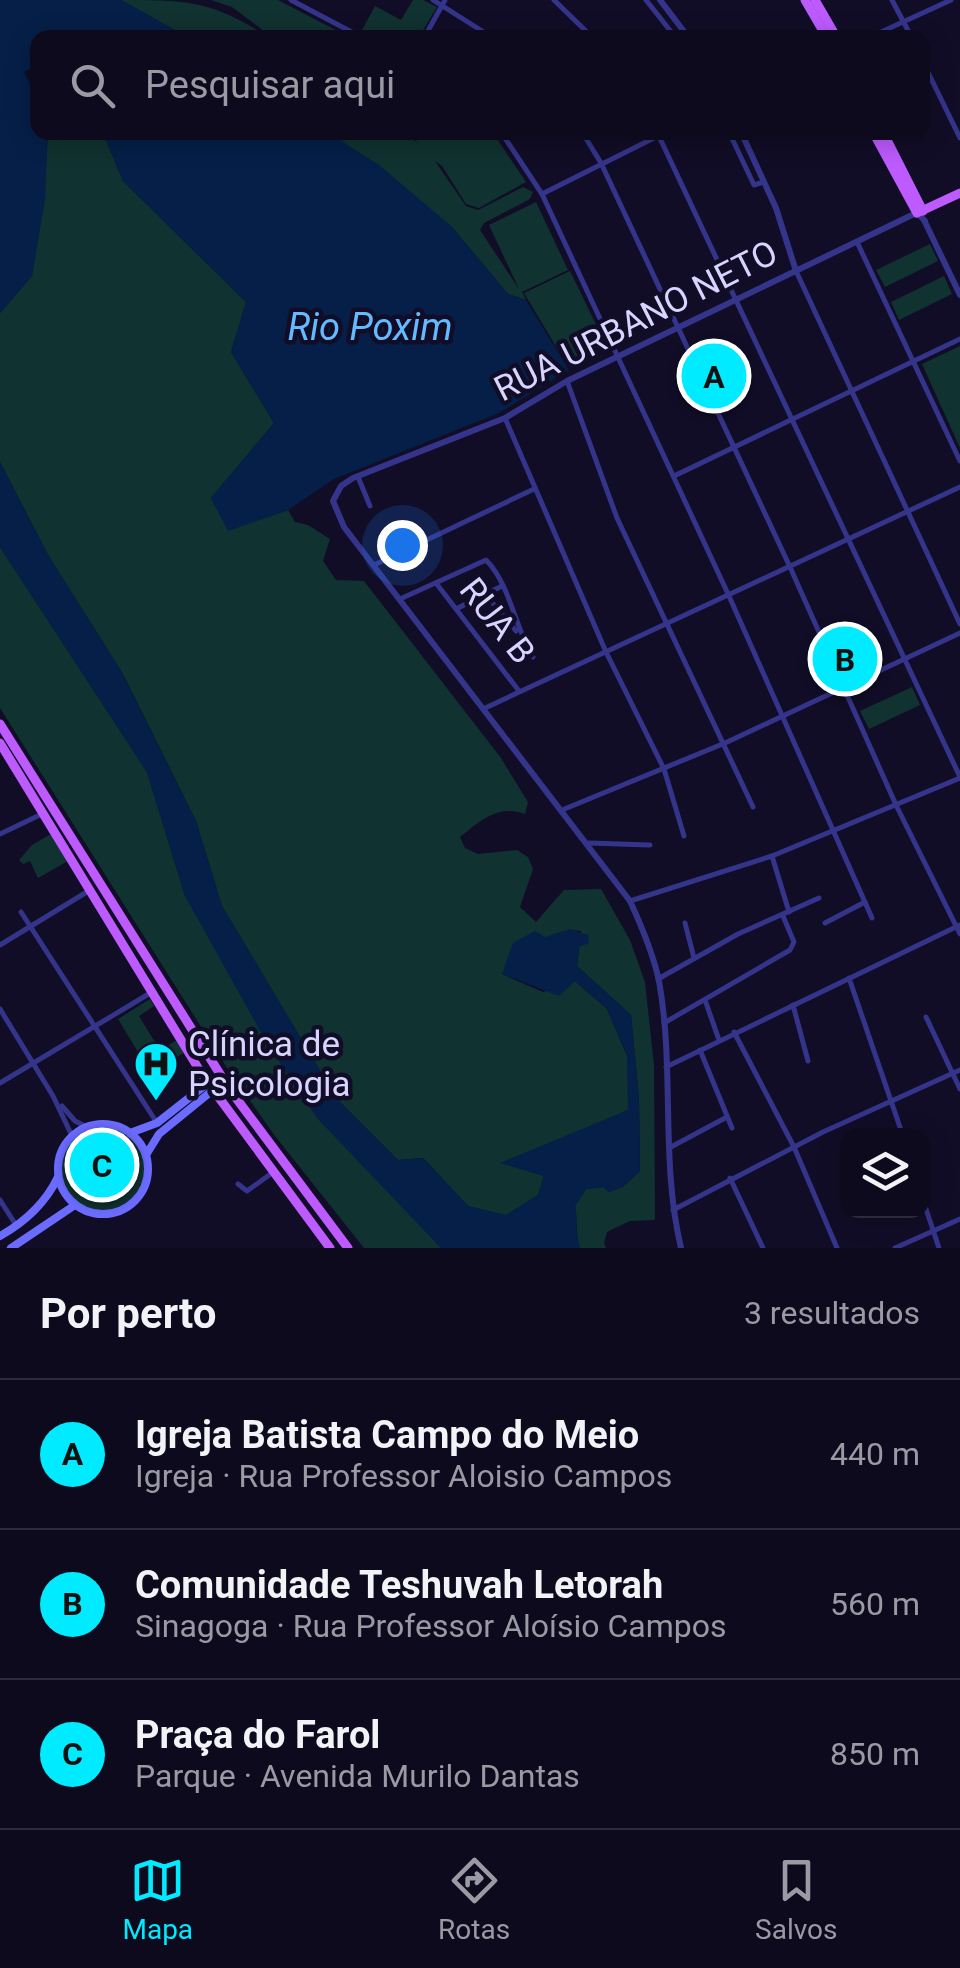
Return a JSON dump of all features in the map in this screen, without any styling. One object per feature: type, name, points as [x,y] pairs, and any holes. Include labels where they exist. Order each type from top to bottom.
[{"type":"main road","points":[[806,0],[831,30]]},
{"type":"main road","points":[[815,0],[825,30]]},
{"type":"main road","points":[[878,140],[922,215]]},
{"type":"main road","points":[[887,140],[922,215]]},
{"type":"main road","name":"RUA URBANO NETO","points":[[922,215],[960,193]]},
{"type":"main road","points":[[0,724],[215,1067],[348,1248]]},
{"type":"main road","points":[[0,743],[212,1085],[272,1173],[330,1248]]},
{"type":"main road","points":[[146,1155],[159,1134],[212,1085],[215,1067]]},
{"type":"main road","points":[[130,1133],[157,1124],[212,1085]]},
{"type":"main road","points":[[212,1085],[283,1164]]},
{"type":"main road","points":[[0,1236],[46,1198],[58,1177],[60,1155],[72,1136],[86,1127],[105,1124],[130,1133],[146,1155],[147,1180],[135,1200],[126,1208],[102,1214],[74,1205],[58,1177]]},
{"type":"main road","points":[[11,1248],[74,1205]]},
{"type":"street","points":[[291,0],[348,30]]},
{"type":"street","points":[[432,0],[444,2],[482,30]]},
{"type":"street","points":[[554,0],[585,30]]},
{"type":"street","points":[[646,0],[670,30]]},
{"type":"street","points":[[660,0],[683,30]]},
{"type":"street","points":[[892,0],[908,30]]},
{"type":"street","points":[[886,30],[951,0]]},
{"type":"street","points":[[428,30],[444,2]]},
{"type":"street","points":[[930,76],[960,138]]},
{"type":"street","points":[[506,140],[542,194],[729,596],[872,918]]},
{"type":"street","points":[[587,140],[790,566],[896,805],[959,929],[666,1067]]},
{"type":"street","points":[[542,194],[647,140]]},
{"type":"street","points":[[630,902],[772,856],[960,778],[661,140]]},
{"type":"street","points":[[733,140],[754,185],[764,182]]},
{"type":"street","points":[[745,140],[796,271],[960,624]]},
{"type":"street","points":[[922,215],[960,296]]},
{"type":"street","name":"RUA URBANO NETO","points":[[374,566],[337,513],[333,502],[336,491],[358,477],[505,418],[567,380],[857,241],[922,215]]},
{"type":"street","points":[[857,241],[960,461]]},
{"type":"street","points":[[673,476],[960,339]]},
{"type":"street","points":[[567,380],[618,518],[753,807]]},
{"type":"street","points":[[505,418],[606,652],[664,769],[684,836]]},
{"type":"street","points":[[358,477],[370,506]]},
{"type":"street","points":[[483,709],[960,488]]},
{"type":"street","points":[[534,489],[374,566],[630,902],[658,979],[664,1024],[673,1210],[681,1248]]},
{"type":"street","points":[[400,599],[483,560],[490,561],[521,638]]},
{"type":"street","name":"RUA B","points":[[436,582],[519,690]]},
{"type":"street","points":[[456,610],[502,586]]},
{"type":"street","points":[[486,595],[532,657]]},
{"type":"street","points":[[562,810],[782,717],[960,633]]},
{"type":"street","points":[[0,834],[44,813]]},
{"type":"street","points":[[588,844],[650,844]]},
{"type":"street","points":[[664,1024],[794,946],[772,856]]},
{"type":"street","points":[[0,945],[90,890]]},
{"type":"street","points":[[658,979],[738,934],[819,898]]},
{"type":"street","points":[[825,923],[865,902]]},
{"type":"street","points":[[22,912],[157,1124]]},
{"type":"street","points":[[685,924],[694,958]]},
{"type":"street","points":[[849,978],[900,1128]]},
{"type":"street","points":[[0,1083],[152,992]]},
{"type":"street","points":[[705,1000],[719,1040]]},
{"type":"street","points":[[793,1006],[808,1061]]},
{"type":"street","points":[[0,1009],[54,1096],[72,1136]]},
{"type":"street","points":[[926,1018],[960,1088]]},
{"type":"street","points":[[734,1032],[794,1146],[837,1248]]},
{"type":"street","points":[[700,1050],[732,1128]]},
{"type":"street","points":[[673,1210],[794,1146],[960,1070]]},
{"type":"street","points":[[54,1096],[75,1121],[86,1127]]},
{"type":"street","points":[[669,1148],[727,1117]]},
{"type":"street","points":[[240,1187],[251,1189],[272,1173]]},
{"type":"street","points":[[730,1178],[763,1248]]},
{"type":"street","points":[[0,1200],[16,1225]]},
{"type":"street","points":[[929,1218],[939,1248]]},
{"type":"street","points":[[895,1248],[960,1219]]},
{"type":"green space","points":[[121,0],[198,5],[256,30],[175,30]]},
{"type":"green space","points":[[211,0],[278,0],[336,30],[263,30],[232,7]]},
{"type":"green space","points":[[413,0],[437,7],[423,30],[362,30],[375,6],[401,20]]},
{"type":"green space","points":[[48,140],[106,140],[123,181],[246,302],[231,352],[274,423],[211,498],[229,530],[288,510],[295,522],[330,539],[323,561],[336,580],[364,581],[501,758],[528,802],[525,814],[506,811],[475,825],[460,837],[465,848],[478,854],[517,850],[528,857],[533,869],[520,907],[536,922],[564,890],[601,889],[630,940],[645,982],[654,1065],[655,1220],[630,1221],[607,1232],[606,1248],[580,1248],[575,1206],[586,1189],[603,1187],[609,1192],[623,1187],[640,1171],[639,1099],[631,1015],[577,966],[581,931],[548,937],[502,974],[543,992],[575,981],[607,1009],[627,1056],[629,1110],[502,1163],[544,1176],[538,1195],[505,1216],[468,1206],[423,1158],[398,1160],[337,1099],[222,906],[196,821],[123,674],[48,555],[0,462],[0,313],[32,276],[44,200]]},
{"type":"green space","points":[[338,140],[498,140],[526,182],[479,208],[466,204],[435,161],[466,206],[478,210],[523,187],[533,192],[530,199],[484,223],[480,230],[519,289],[489,225],[536,202],[568,270],[522,292],[526,300],[508,294],[451,226]]},
{"type":"green space","points":[[930,244],[938,261],[885,287],[876,270]]},
{"type":"green space","points":[[570,271],[605,343],[571,360],[561,355],[524,293]]},
{"type":"green space","points":[[944,276],[952,294],[899,320],[891,302]]},
{"type":"green space","points":[[960,346],[960,448],[922,364]]},
{"type":"green space","points":[[0,547],[147,772],[185,896],[404,1207],[441,1248],[364,1248],[227,1068],[0,708]]},
{"type":"green space","points":[[912,687],[920,705],[869,729],[860,711]]},
{"type":"green space","points":[[51,834],[68,861],[38,878],[30,861],[23,864],[19,860],[32,845]]},
{"type":"green space","points":[[150,999],[154,1006],[139,1016],[160,1050],[177,1040],[184,1053],[150,1072],[118,1019]]},
{"type":"green space","points":[[103,1124],[120,1127],[135,1137],[145,1152],[145,1186],[135,1201],[120,1211],[103,1214],[86,1211],[71,1201],[61,1186],[58,1169],[61,1152],[71,1137],[86,1127]]},
{"type":"water","points":[[0,0],[121,0],[175,30],[30,30],[30,69],[24,72],[30,84],[30,140],[48,140],[45,200],[32,276],[0,313]]},
{"type":"water","name":"Rio Poxim","points":[[106,140],[340,140],[379,165],[451,226],[508,294],[526,300],[569,370],[499,413],[334,479],[288,510],[228,531],[211,498],[274,423],[231,352],[246,302],[123,181]]},
{"type":"water","points":[[0,462],[48,555],[123,674],[196,821],[222,906],[337,1099],[398,1160],[423,1158],[468,1206],[506,1215],[538,1195],[544,1176],[500,1163],[628,1110],[627,1055],[607,1009],[575,981],[559,996],[502,974],[513,943],[535,931],[545,937],[570,929],[588,935],[589,943],[579,947],[577,966],[631,1015],[639,1099],[640,1171],[623,1187],[608,1192],[603,1187],[586,1189],[575,1206],[580,1248],[441,1248],[316,1117],[267,1043],[185,896],[147,772],[0,547]]},
{"type":"place","name":"Igreja Batista Campo do Meio","points":[[714,376]]},
{"type":"place","name":"Comunidade Teshuvah Letorah","points":[[845,659]]},
{"type":"place","name":"Clínica de Psicologia","points":[[156,1102]]},
{"type":"place","name":"Praça do Farol","points":[[102,1165]]}]
